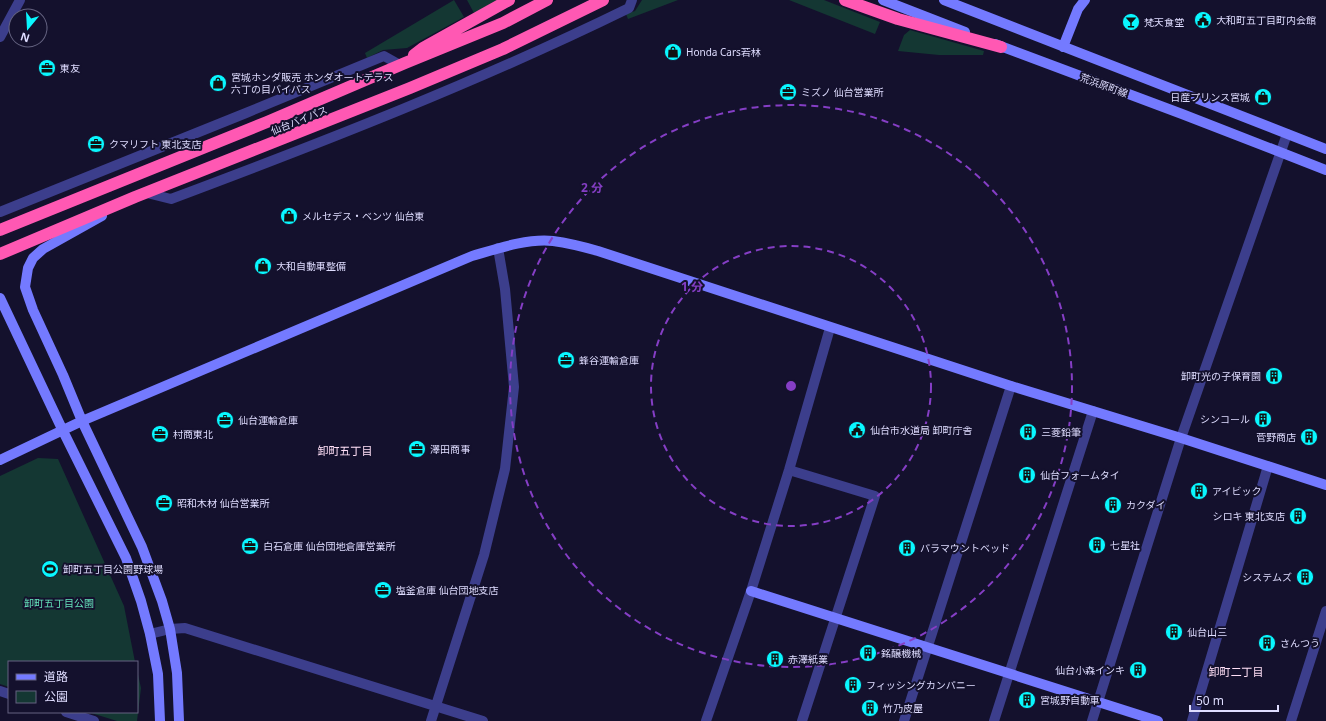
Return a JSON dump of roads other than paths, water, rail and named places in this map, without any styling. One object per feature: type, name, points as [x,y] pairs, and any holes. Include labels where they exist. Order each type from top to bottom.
[{"type":"highway","points":[[403,64],[423,48],[509,0]]},
{"type":"highway","name":"仙台バイパス","points":[[0,230],[267,122],[503,23],[547,0]]},
{"type":"highway","name":"仙台バイパス","points":[[0,254],[135,197],[503,49],[603,0]]},
{"type":"highway","points":[[845,0],[898,18],[1001,46]]},
{"type":"street","points":[[0,37],[20,0]]},
{"type":"street","points":[[147,193],[172,198],[380,118],[475,79],[570,37],[628,8],[632,0]]},
{"type":"street","name":"荒浜原町線","points":[[883,0],[1326,170]]},
{"type":"street","name":"荒浜原町線","points":[[945,0],[1326,149]]},
{"type":"street","points":[[1063,47],[1078,9],[1085,0]]},
{"type":"street","points":[[0,212],[384,56],[403,64]]},
{"type":"street","points":[[1092,721],[1181,438],[1287,134]]},
{"type":"street","points":[[135,197],[43,249],[34,258],[28,268],[26,287],[33,310],[64,375],[82,421],[142,547],[162,601],[170,629],[177,673],[179,721]]},
{"type":"street","points":[[0,460],[82,421],[472,256],[525,242],[552,241],[598,251],[830,328],[1326,485]]},
{"type":"street","points":[[431,721],[484,556],[506,469],[514,387],[505,289],[498,248]]},
{"type":"street","points":[[0,298],[63,431],[126,558],[141,601],[150,634],[158,674],[160,721]]},
{"type":"street","points":[[706,721],[751,591],[789,470],[830,328]]},
{"type":"street","points":[[904,721],[1011,386]]},
{"type":"street","points":[[994,721],[1093,411]]},
{"type":"street","points":[[1192,721],[1268,466]]},
{"type":"street","points":[[789,470],[875,496],[802,721]]},
{"type":"street","points":[[751,591],[1158,721]]},
{"type":"street","points":[[1291,721],[1326,611]]},
{"type":"street","points":[[150,634],[170,629],[185,628],[483,721]]},
{"type":"street","points":[[69,713],[94,721]]},
{"type":"place","name":"大和町五丁目町内会館","points":[[1203,20]]},
{"type":"place","name":"梵天食堂","points":[[1131,22]]},
{"type":"place","name":"Honda Cars若林","points":[[673,52]]},
{"type":"place","name":"東友","points":[[47,68]]},
{"type":"place","name":"宮城ホンダ販売 ホンダオートテラス 六丁の目バイパス","points":[[218,83]]},
{"type":"place","name":"ミズノ 仙台営業所","points":[[788,92]]},
{"type":"place","name":"日産プリンス宮城","points":[[1263,97]]},
{"type":"place","name":"クマリフト 東北支店","points":[[96,144]]},
{"type":"place","name":"メルセデス・ベンツ 仙台東","points":[[289,216]]},
{"type":"place","name":"大和自動車整備","points":[[263,266]]},
{"type":"place","name":"蜂谷運輸倉庫","points":[[566,360]]},
{"type":"place","name":"卸町光の子保育園","points":[[1274,376]]},
{"type":"place","name":"シンコール","points":[[1263,419]]},
{"type":"place","name":"仙台運輸倉庫","points":[[225,420]]},
{"type":"place","name":"仙台市水道局 卸町庁舎","points":[[857,430]]},
{"type":"place","name":"三菱鉛筆","points":[[1028,432]]},
{"type":"place","name":"村商東北","points":[[160,434]]},
{"type":"place","name":"菅野商店","points":[[1309,437]]},
{"type":"place","name":"澤田商事","points":[[417,449]]},
{"type":"place","name":"仙台フォームタイ","points":[[1027,475]]},
{"type":"place","name":"アイビック","points":[[1199,491]]},
{"type":"place","name":"昭和木材 仙台営業所","points":[[164,503]]},
{"type":"place","name":"カクダイ","points":[[1113,505]]},
{"type":"place","name":"シロキ 東北支店","points":[[1298,516]]},
{"type":"place","name":"七星社","points":[[1097,545]]},
{"type":"place","name":"白石倉庫 仙台団地倉庫営業所","points":[[250,546]]},
{"type":"place","name":"パラマウントベッド","points":[[907,548]]},
{"type":"place","name":"卸町五丁目公園野球場","points":[[50,569]]},
{"type":"place","name":"システムズ","points":[[1305,577]]},
{"type":"place","name":"塩釜倉庫 仙台団地支店","points":[[383,590]]},
{"type":"place","name":"仙台山三","points":[[1174,632]]},
{"type":"place","name":"さんつう","points":[[1267,643]]},
{"type":"place","name":"銘醸機械","points":[[868,653]]},
{"type":"place","name":"赤澤紙業","points":[[775,659]]},
{"type":"place","name":"仙台小森インキ","points":[[1138,670]]},
{"type":"place","name":"フィッシングカンパニー","points":[[853,685]]},
{"type":"place","name":"宮城野自動車","points":[[1027,700]]},
{"type":"place","name":"竹乃皮屋","points":[[870,708]]},
{"type":"district","name":"卸町五丁目","points":[[345,450]]},
{"type":"district","name":"卸町二丁目","points":[[1236,671]]},
{"type":"park label","name":"卸町五丁目公園","points":[[59,603]]}]
